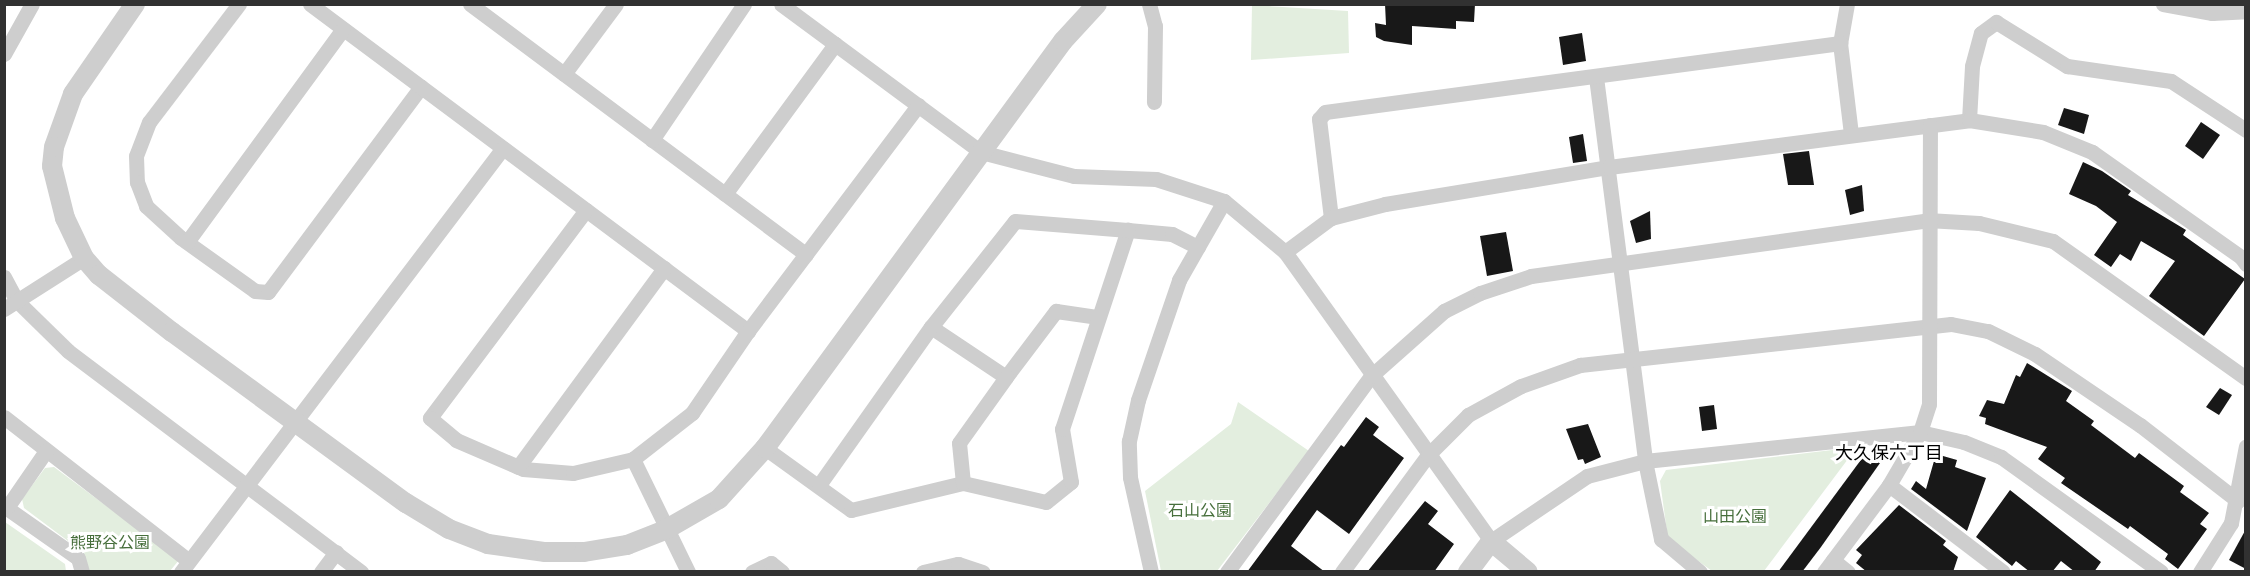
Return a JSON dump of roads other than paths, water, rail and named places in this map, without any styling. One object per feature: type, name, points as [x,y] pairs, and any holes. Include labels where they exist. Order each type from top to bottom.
[{"type":"street","points":[[135,4],[73,94],[54,147],[52,166],[65,218],[84,258],[145,311],[406,503],[449,529],[489,544],[545,552],[584,552],[627,544],[665,530],[719,499],[765,448],[1063,41],[1097,4]]},
{"type":"street","points":[[239,4],[149,122],[136,156],[137,182],[146,206],[188,242],[255,291],[268,292],[421,87]]},
{"type":"street","points":[[310,4],[748,331]]},
{"type":"street","points":[[564,74],[616,4]]},
{"type":"street","points":[[652,140],[744,4]]},
{"type":"street","points":[[781,4],[981,152],[1074,176],[1156,179],[1224,201],[1285,252],[1371,376],[1491,541],[1528,572]]},
{"type":"street","points":[[1149,4],[1155,26],[1154,102]]},
{"type":"street","points":[[1847,4],[1840,43],[1851,134]]},
{"type":"street","points":[[2163,4],[2246,11]]},
{"type":"street","points":[[4,54],[28,6]]},
{"type":"street","points":[[479,7],[564,74],[806,254]]},
{"type":"street","points":[[1969,120],[1972,66],[1981,33],[1996,22],[2067,66],[2171,81],[2246,130]]},
{"type":"street","points":[[188,242],[343,29]]},
{"type":"street","points":[[1331,218],[1319,119],[1325,112],[1840,43]]},
{"type":"street","points":[[725,194],[835,44]]},
{"type":"street","points":[[1596,77],[1635,359],[1645,461],[1661,539],[1700,572]]},
{"type":"street","points":[[586,210],[430,418],[456,441],[518,467],[573,473],[633,459],[692,413],[748,331],[918,105]]},
{"type":"street","points":[[1285,252],[1331,218],[1385,204],[1609,167],[1969,120],[2043,132],[2092,152],[2241,257],[2246,264]]},
{"type":"street","points":[[1848,572],[1828,566],[1889,485],[1920,432],[1929,404],[1927,220],[1930,125]]},
{"type":"street","points":[[4,417],[185,566],[297,423],[503,148]]},
{"type":"street","points":[[1151,572],[1130,477],[1129,441],[1138,400],[1179,280],[1224,201]]},
{"type":"street","points":[[819,485],[931,327],[1014,220],[1172,234],[1198,247]]},
{"type":"street","points":[[1227,572],[1371,376],[1444,311],[1480,293],[1532,276],[1621,266],[1927,220],[1979,223],[2054,241],[2246,378]]},
{"type":"street","points":[[765,448],[852,510],[963,483],[1046,502],[1071,482],[1062,429],[1097,317],[1128,230]]},
{"type":"street","points":[[11,305],[84,258]]},
{"type":"street","points":[[518,467],[664,268]]},
{"type":"street","points":[[4,277],[11,305],[68,351],[248,484],[361,572]]},
{"type":"street","points":[[963,483],[959,443],[1056,311],[1097,317]]},
{"type":"street","points":[[1342,572],[1428,455],[1468,416],[1521,386],[1580,365],[1929,329],[1951,324],[1988,331],[2035,354],[2140,425],[2238,501]]},
{"type":"street","points":[[931,327],[1006,377]]},
{"type":"street","points":[[1467,572],[1491,541],[1587,476],[1645,461],[1920,432],[1964,442],[2001,457],[2161,572]]},
{"type":"street","points":[[2200,572],[2231,524],[2238,501],[2246,446]]},
{"type":"street","points":[[46,451],[6,506],[78,558],[82,572]]},
{"type":"street","points":[[633,459],[665,530],[688,572]]},
{"type":"street","points":[[1889,485],[2003,572]]},
{"type":"street","points":[[321,572],[336,552]]},
{"type":"street","points":[[752,572],[771,562],[782,572]]},
{"type":"street","points":[[923,572],[958,564],[983,572]]},
{"type":"district","name":"大久保六丁目","points":[[1889,453]]},
{"type":"park label","name":"石山公園","points":[[1200,511]]},
{"type":"park label","name":"山田公園","points":[[1735,517]]},
{"type":"park label","name":"熊野谷公園","points":[[110,543]]}]
